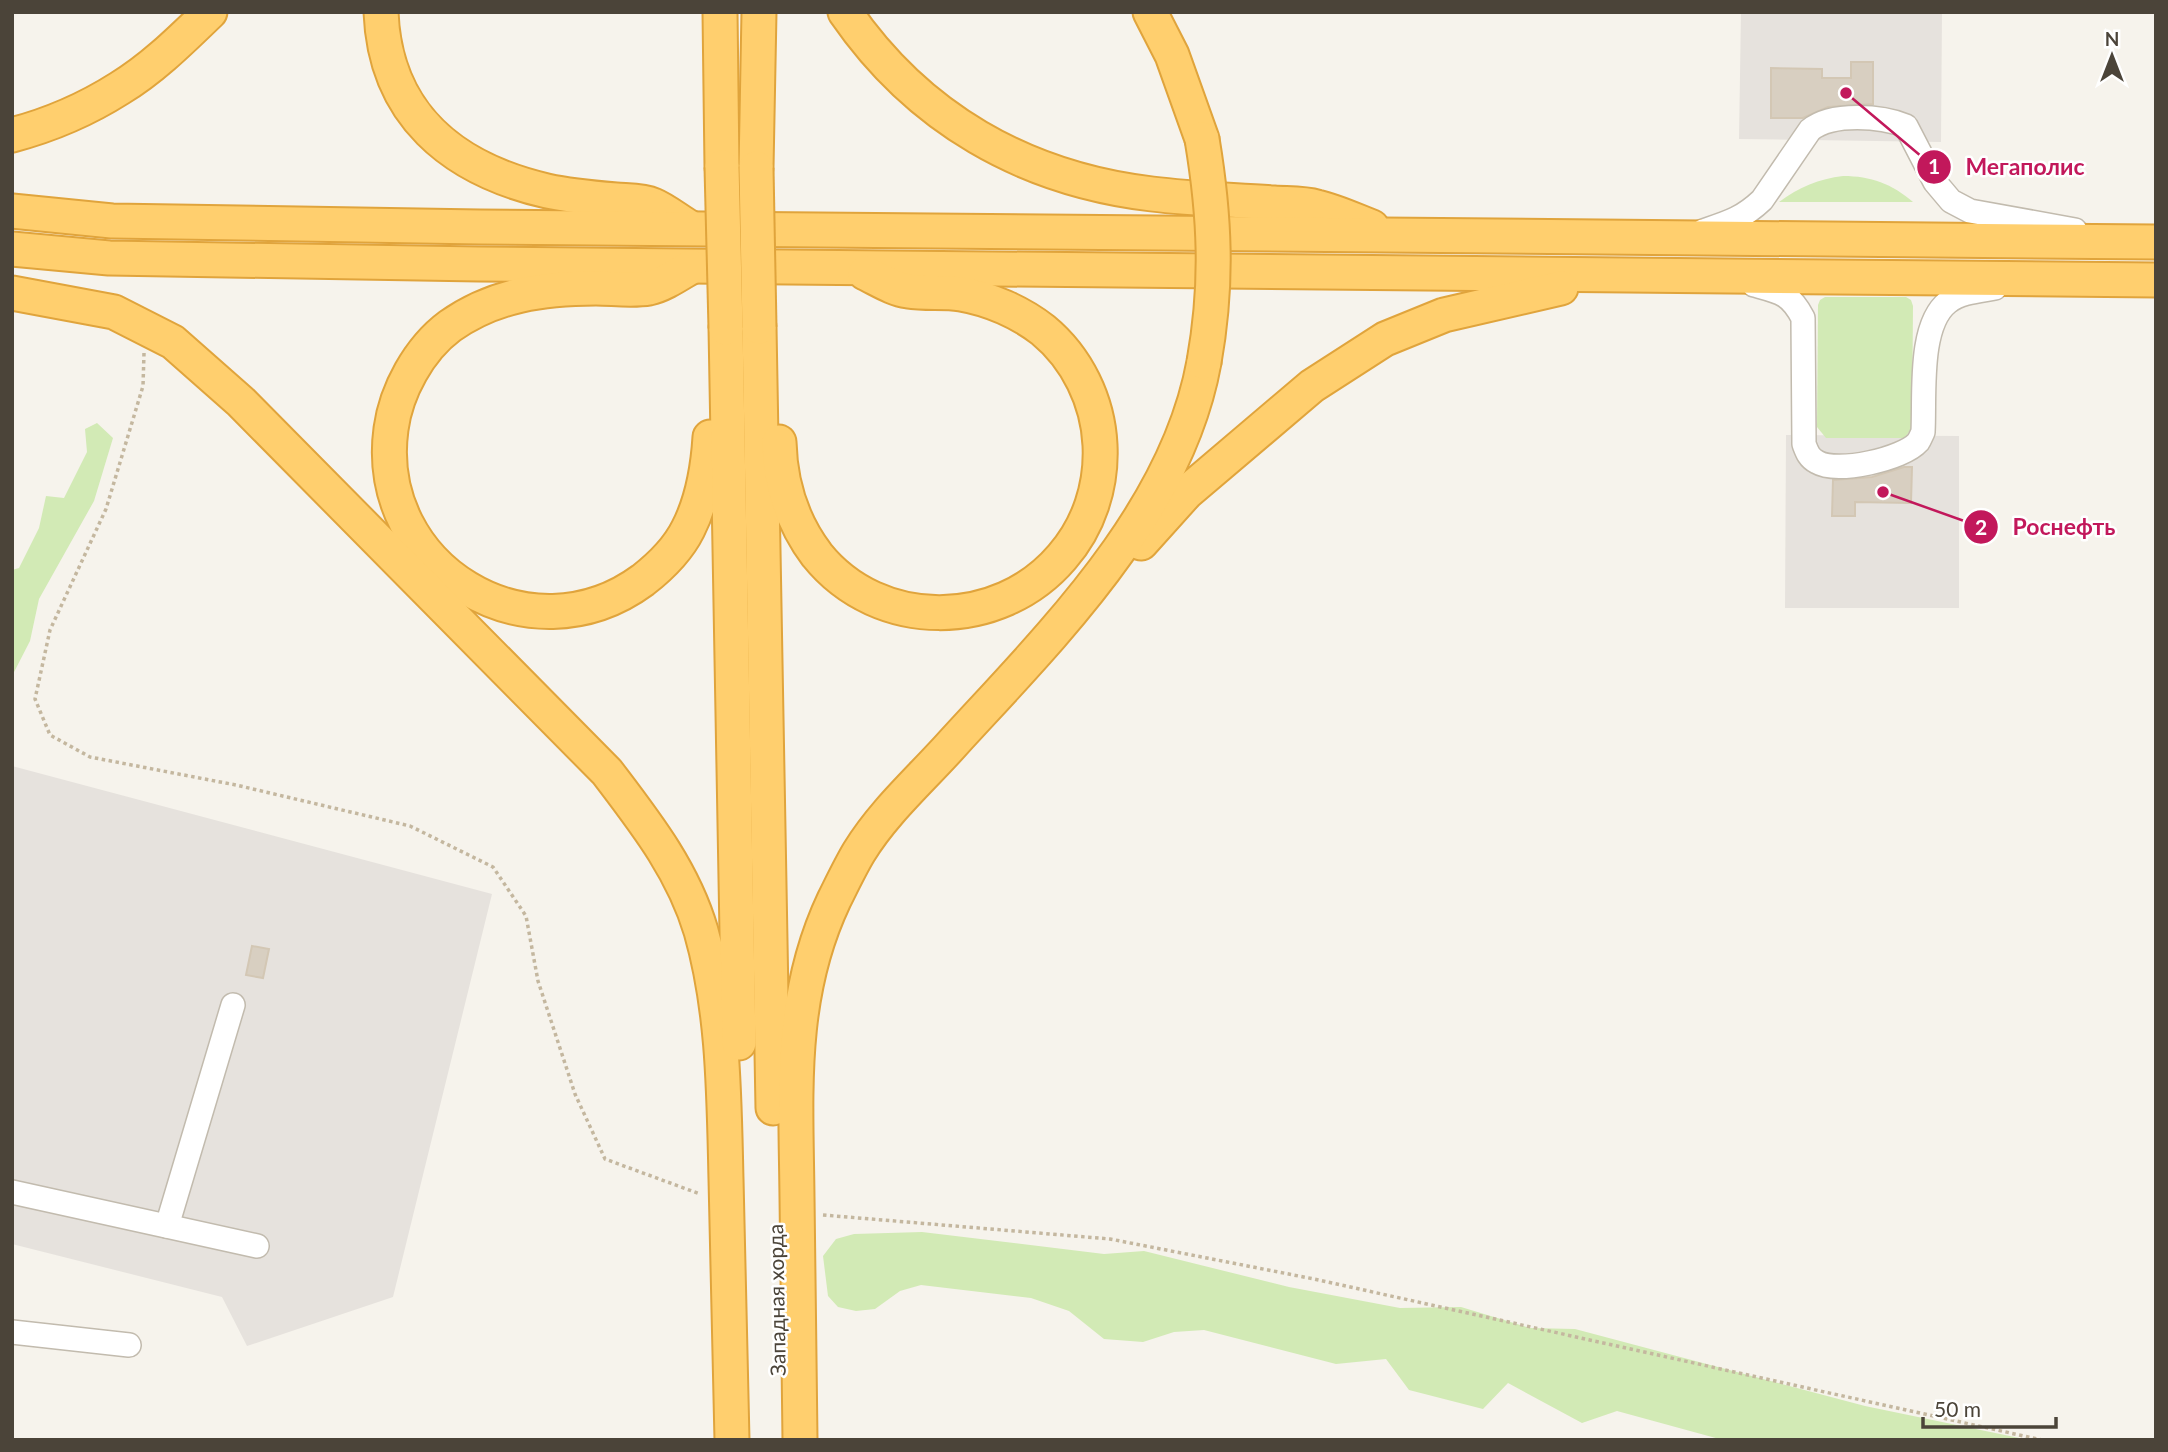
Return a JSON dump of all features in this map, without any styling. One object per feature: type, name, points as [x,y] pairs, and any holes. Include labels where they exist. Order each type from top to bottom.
[{"type":"highway","points":[[12,135],[47,126],[120,88],[175,46],[210,12]]},
{"type":"highway","points":[[381,12],[382,41],[400,94],[417,119],[448,147],[475,166],[510,181],[559,193],[651,204],[688,227]]},
{"type":"highway","points":[[701,12],[707,109],[722,158]]},
{"type":"highway","name":"Западная хорда","points":[[720,12],[745,1440]]},
{"type":"highway","name":"Западная хорда","points":[[760,12],[756,168],[779,1440]]},
{"type":"highway","points":[[845,12],[868,44],[925,102],[970,134],[1025,162],[1103,186],[1151,194],[1316,206],[1391,234]]},
{"type":"highway","points":[[800,1440],[795,1072],[801,1007],[812,957],[833,903],[860,850],[888,815],[1066,616],[1122,547],[1159,484],[1185,429],[1204,362],[1211,322],[1215,258],[1212,206],[1202,139],[1172,55],[1150,12]]},
{"type":"highway","points":[[12,211],[125,221],[494,227],[2150,242]]},
{"type":"highway","points":[[12,249],[123,258],[479,264],[2156,280]]},
{"type":"highway","points":[[696,265],[650,288],[569,288],[514,295],[498,300],[457,322],[431,344],[417,363],[396,403],[389,443],[389,466],[394,494],[420,547],[452,579],[474,593],[526,610],[553,612],[579,609],[607,601],[632,589],[668,558],[688,531],[699,506],[708,469],[712,380],[726,328]]},
{"type":"highway","points":[[759,327],[775,372],[779,450],[789,503],[804,536],[832,570],[874,600],[922,613],[978,609],[1012,598],[1032,585],[1054,567],[1073,544],[1087,518],[1098,482],[1100,432],[1095,411],[1080,375],[1070,359],[1043,330],[1007,308],[961,294],[908,291],[849,266]]},
{"type":"highway","points":[[1122,547],[1142,542],[1186,493],[1312,386],[1385,339],[1444,315],[1613,276]]},
{"type":"highway","points":[[12,293],[114,312],[173,342],[241,402],[607,772],[654,834],[678,876],[701,931],[716,1004],[723,1069],[732,1440]]},
{"type":"lane","points":[[1679,239],[1739,219],[1753,208],[1762,200],[1811,130],[1820,122],[1831,119],[1889,119],[1906,125],[1935,182],[1951,201],[1970,211],[2150,242]]},
{"type":"lane","points":[[1724,277],[1785,294],[1796,304],[1803,318],[1804,444],[1809,455],[1817,463],[1826,466],[1859,466],[1872,463],[1917,443],[1923,432],[1928,336],[1934,318],[1949,302],[1970,292],[2051,279]]},
{"type":"lane","points":[[167,1226],[233,1005]]},
{"type":"lane","points":[[12,1192],[257,1246]]},
{"type":"lane","points":[[12,1332],[129,1345]]},
{"type":"path","points":[[144,351],[143,386],[106,509],[50,630],[35,699],[50,735],[90,757],[236,785],[410,827],[493,867],[526,916],[538,981],[575,1094],[606,1159],[700,1194]]},
{"type":"path","points":[[823,1214],[1110,1239],[1314,1279],[2042,1440]]},
{"type":"shaded area","points":[[1741,12],[1942,12],[1941,142],[1739,139]]},
{"type":"shaded area","points":[[1786,435],[1959,436],[1959,608],[1785,608]]},
{"type":"shaded area","points":[[12,766],[492,894],[393,1297],[247,1346],[222,1297],[12,1244]]},
{"type":"green space","points":[[1843,176],[1881,182],[1913,202],[1779,202],[1810,184]]},
{"type":"green space","points":[[1825,297],[1906,297],[1911,300],[1912,427],[1905,438],[1826,438],[1817,427],[1818,305]]},
{"type":"green space","points":[[97,423],[113,438],[94,501],[39,599],[30,641],[12,676],[12,570],[19,568],[39,528],[46,496],[64,498],[87,452],[85,429]]},
{"type":"green space","points":[[922,1232],[1104,1254],[1144,1251],[1289,1287],[1400,1308],[1461,1307],[1530,1328],[1575,1329],[1865,1406],[2029,1440],[1723,1440],[1617,1411],[1582,1423],[1508,1383],[1483,1409],[1409,1390],[1386,1359],[1336,1364],[1204,1330],[1174,1332],[1143,1342],[1104,1339],[1069,1311],[1031,1298],[921,1285],[900,1291],[875,1309],[856,1311],[838,1307],[828,1296],[823,1256],[836,1239],[854,1234]]},
{"type":"building","points":[[1851,62],[1873,62],[1873,104],[1828,107],[1803,118],[1771,118],[1771,68],[1822,69],[1822,78],[1851,78]]},
{"type":"building","points":[[1912,467],[1911,503],[1855,502],[1855,516],[1832,516],[1833,480],[1872,477]]},
{"type":"building","points":[[252,946],[269,949],[263,978],[246,975]]},
{"type":"place","name":"Мегаполис","points":[[1846,93]]},
{"type":"place","name":"Роснефть","points":[[1883,492]]}]
